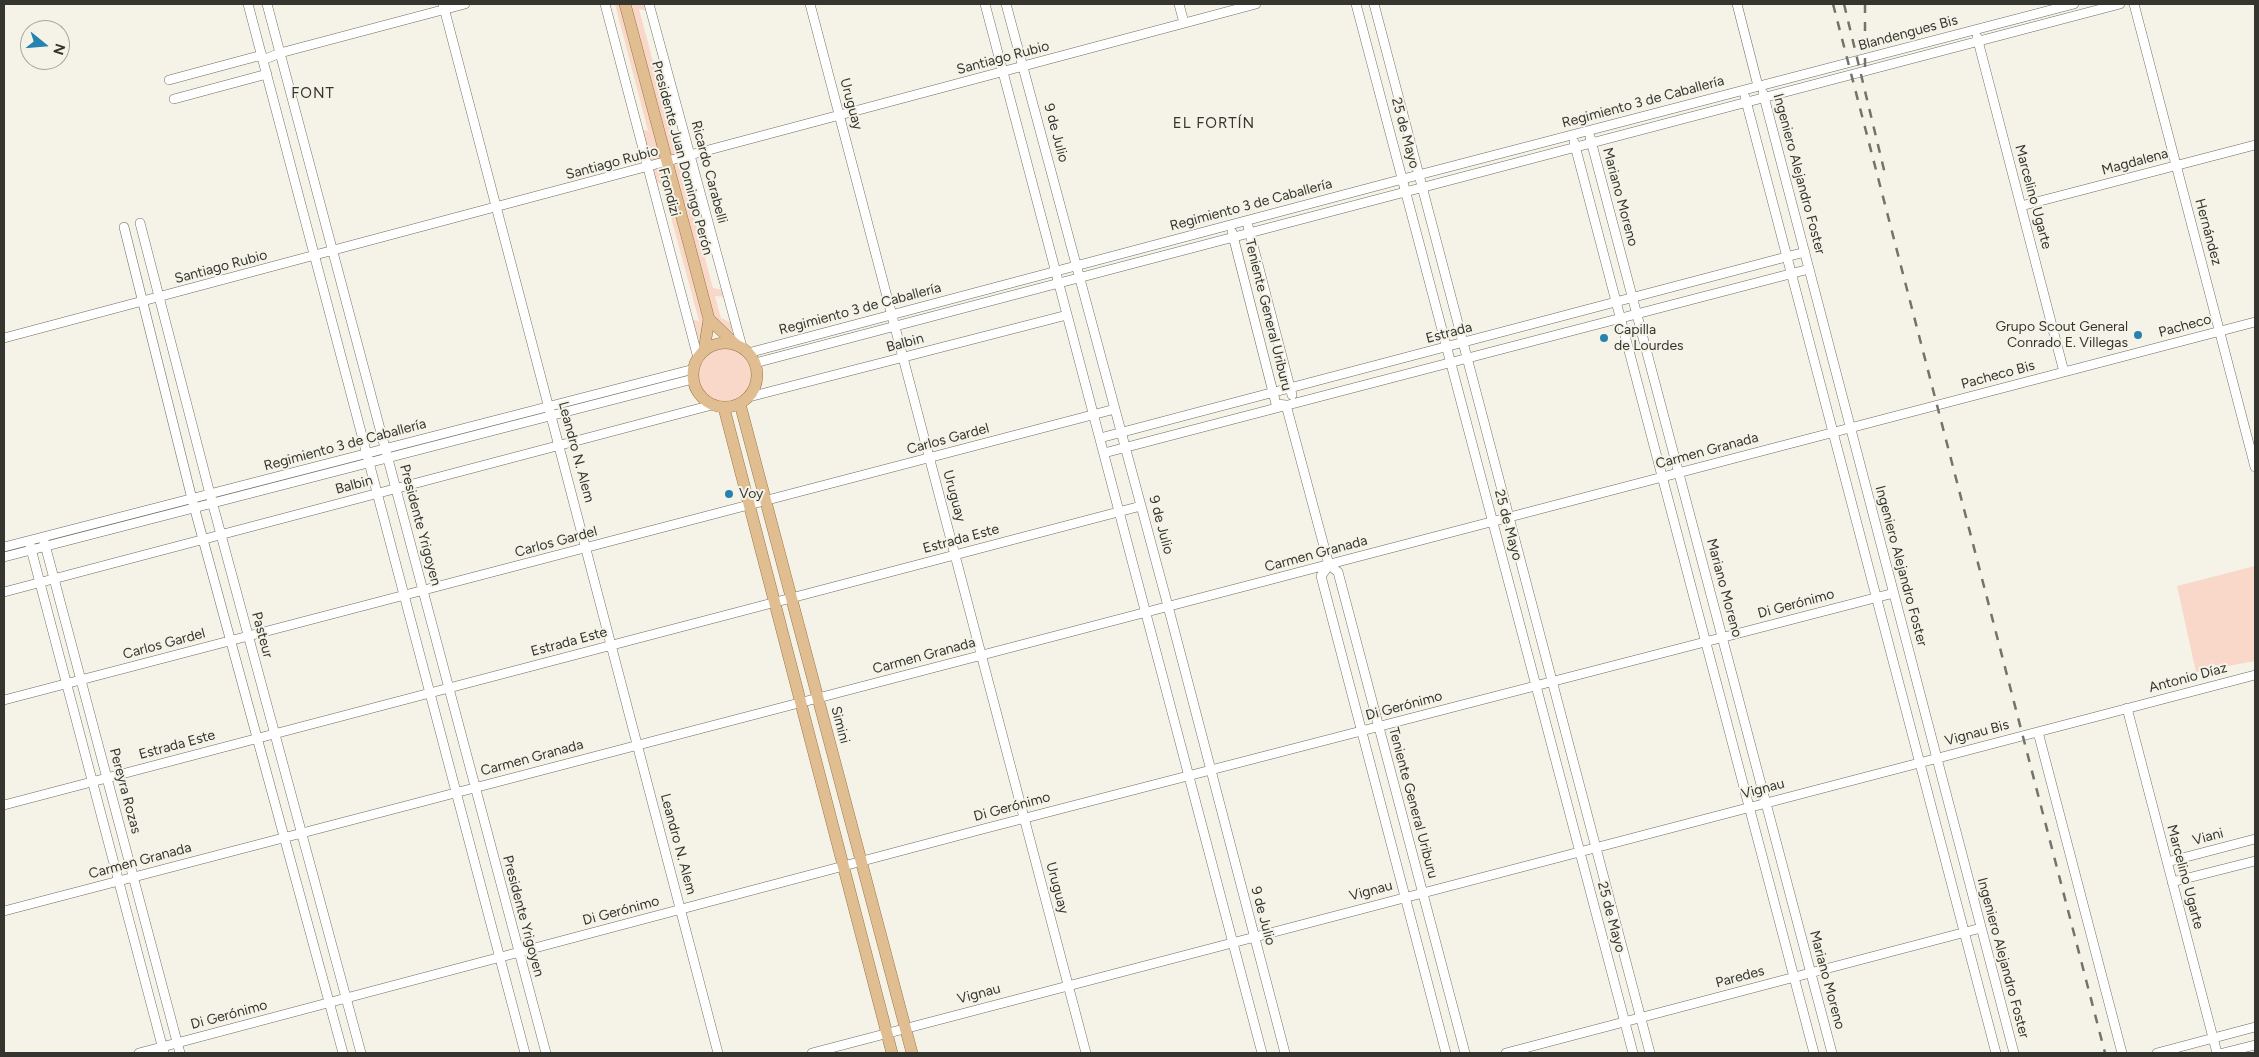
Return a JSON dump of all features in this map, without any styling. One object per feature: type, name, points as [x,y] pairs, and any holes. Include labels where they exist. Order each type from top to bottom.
[{"type":"main road","name":"Presidente Juan Domingo Perón","points":[[626,4],[709,319],[697,364]]},
{"type":"main road","points":[[709,319],[721,332],[743,349],[755,363],[757,381],[745,401],[724,408],[712,405],[696,390],[697,364],[715,345],[724,343],[743,349]]},
{"type":"main road","name":"Simini","points":[[745,401],[766,501],[912,1053]]},
{"type":"main road","points":[[724,408],[892,1053]]},
{"type":"street","points":[[248,4],[525,1053]]},
{"type":"street","name":"Presidente Yrigoyen","points":[[267,4],[546,1053]]},
{"type":"street","points":[[169,80],[262,58],[443,7],[465,4]]},
{"type":"street","name":"Frondizi","points":[[604,4],[648,167],[697,364]]},
{"type":"street","name":"Ricardo Carabelli","points":[[649,4],[743,349]]},
{"type":"street","name":"Uruguay","points":[[810,4],[1086,1053]]},
{"type":"street","points":[[985,4],[1262,1053]]},
{"type":"street","name":"9 de Julio","points":[[1006,4],[1126,447],[1285,1053]]},
{"type":"street","points":[[1179,4],[1184,23]]},
{"type":"street","name":"Santiago Rubio","points":[[4,338],[333,252],[1256,4]]},
{"type":"street","name":"25 de Mayo","points":[[1356,4],[1633,1053]]},
{"type":"street","name":"25 de Mayo","points":[[1374,4],[1650,1053]]},
{"type":"street","name":"Ingeniero Alejandro Foster","points":[[1737,4],[1764,96],[2014,1053]]},
{"type":"street","name":"Blandengues Bis","points":[[1760,85],[2074,4]]},
{"type":"street","name":"Blandengues Bis","points":[[1764,96],[2120,4]]},
{"type":"street","name":"Hernández","points":[[2134,4],[2255,467]]},
{"type":"street","name":"Leandro N. Alem","points":[[443,7],[550,406],[718,1053]]},
{"type":"street","name":"Marcelino Ugarte","points":[[1975,30],[2064,372]]},
{"type":"street","points":[[174,99],[267,74]]},
{"type":"street","name":"Regimiento 3 de Caballería","points":[[743,349],[892,315],[1402,178],[1760,85]]},
{"type":"street","points":[[1743,90],[1996,1053]]},
{"type":"street","name":"Regimiento 3 de Caballería","points":[[755,363],[1764,96]]},
{"type":"street","name":"Mariano Moreno","points":[[1588,130],[1832,1053]]},
{"type":"street","points":[[1572,134],[1814,1053]]},
{"type":"street","name":"Magdalena","points":[[2021,206],[2255,145]]},
{"type":"street","name":"Teniente General Uriburu","points":[[1246,220],[1293,398],[1286,405]]},
{"type":"street","name":"Pasteur","points":[[140,222],[210,494],[361,1053]]},
{"type":"street","name":"Teniente General Uriburu","points":[[1230,224],[1276,404],[1286,405]]},
{"type":"street","points":[[124,227],[192,499],[343,1053]]},
{"type":"street","name":"Estrada","points":[[1100,438],[1291,390],[1805,252]]},
{"type":"street","name":"Estrada","points":[[1104,453],[1809,269]]},
{"type":"street","name":"Balbin","points":[[745,401],[1067,314]]},
{"type":"street","name":"Pacheco","points":[[2064,372],[2255,322]]},
{"type":"street","name":"Regimiento 3 de Caballería","points":[[4,557],[30,545],[43,536],[550,406],[697,364]]},
{"type":"street","name":"Regimiento 3 de Caballería","points":[[4,547],[46,546],[213,505],[552,416],[697,364]]},
{"type":"street","name":"Pacheco Bis","points":[[1851,428],[2064,372]]},
{"type":"street","name":"Balbin","points":[[4,592],[712,405]]},
{"type":"street","name":"Teniente General Uriburu","points":[[1286,405],[1328,564],[1338,572],[1465,1053]]},
{"type":"street","name":"Carlos Gardel","points":[[4,700],[1115,409]]},
{"type":"street","name":"Carmen Granada","points":[[4,911],[1851,428]]},
{"type":"street","name":"Estrada Este","points":[[4,806],[1141,506]]},
{"type":"street","name":"Pereyra Rozas","points":[[43,536],[180,1053]]},
{"type":"street","name":"Pereyra Rozas","points":[[30,545],[163,1050]]},
{"type":"street","name":"Teniente General Uriburu","points":[[1328,564],[1321,576],[1446,1053]]},
{"type":"street","name":"Di Gerónimo","points":[[139,1053],[163,1050],[178,1043],[1024,818],[1894,593]]},
{"type":"street","name":"Antonio Díaz","points":[[2038,732],[2255,675]]},
{"type":"street","name":"Marcelino Ugarte","points":[[2127,708],[2217,1053]]},
{"type":"street","points":[[2038,732],[2122,1053]]},
{"type":"street","name":"Vignau Bis","points":[[1937,758],[2038,732]]},
{"type":"street","name":"Vignau","points":[[812,1053],[1068,984],[1937,758]]},
{"type":"street","name":"Viani","points":[[2167,862],[2255,839]]},
{"type":"street","points":[[2172,882],[2255,861]]},
{"type":"street","name":"Paredes","points":[[1506,1053],[1981,928]]},
{"type":"street","points":[[2156,1053],[2255,1027]]},
{"type":"street","points":[[2223,1053],[2255,1045]]},
{"type":"shaded area","points":[[615,4],[622,4],[705,319],[700,339],[697,339],[690,319],[699,321],[662,184],[654,182],[641,129],[648,131]]},
{"type":"shaded area","points":[[630,4],[645,4],[648,11],[639,9],[665,106],[674,109],[677,119],[668,118],[672,132],[681,134],[694,183],[685,182],[689,198],[699,201],[701,209],[691,206],[713,288],[723,290],[725,297],[715,296],[721,318],[732,323],[734,329],[731,332],[713,318]]},
{"type":"shaded area","points":[[725,347],[736,349],[745,355],[751,364],[753,375],[751,386],[745,395],[736,401],[725,403],[714,401],[705,395],[699,386],[697,375],[699,364],[705,355],[714,349]]},
{"type":"shaded area","points":[[2255,566],[2255,661],[2196,672],[2177,586]]},
{"type":"railway","points":[[1833,4],[2105,1053]]},
{"type":"railway","points":[[1844,4],[1885,174]]},
{"type":"railway","points":[[1865,4],[1865,67]]},
{"type":"place","name":"Grupo Scout General Conrado E. Villegas","points":[[2138,335]]},
{"type":"place","name":"Capilla de Lourdes","points":[[1604,338]]},
{"type":"place","name":"Voy","points":[[729,494]]},
{"type":"district","name":"FONT","points":[[313,94]]},
{"type":"district","name":"EL FORTÍN","points":[[1214,124]]}]
